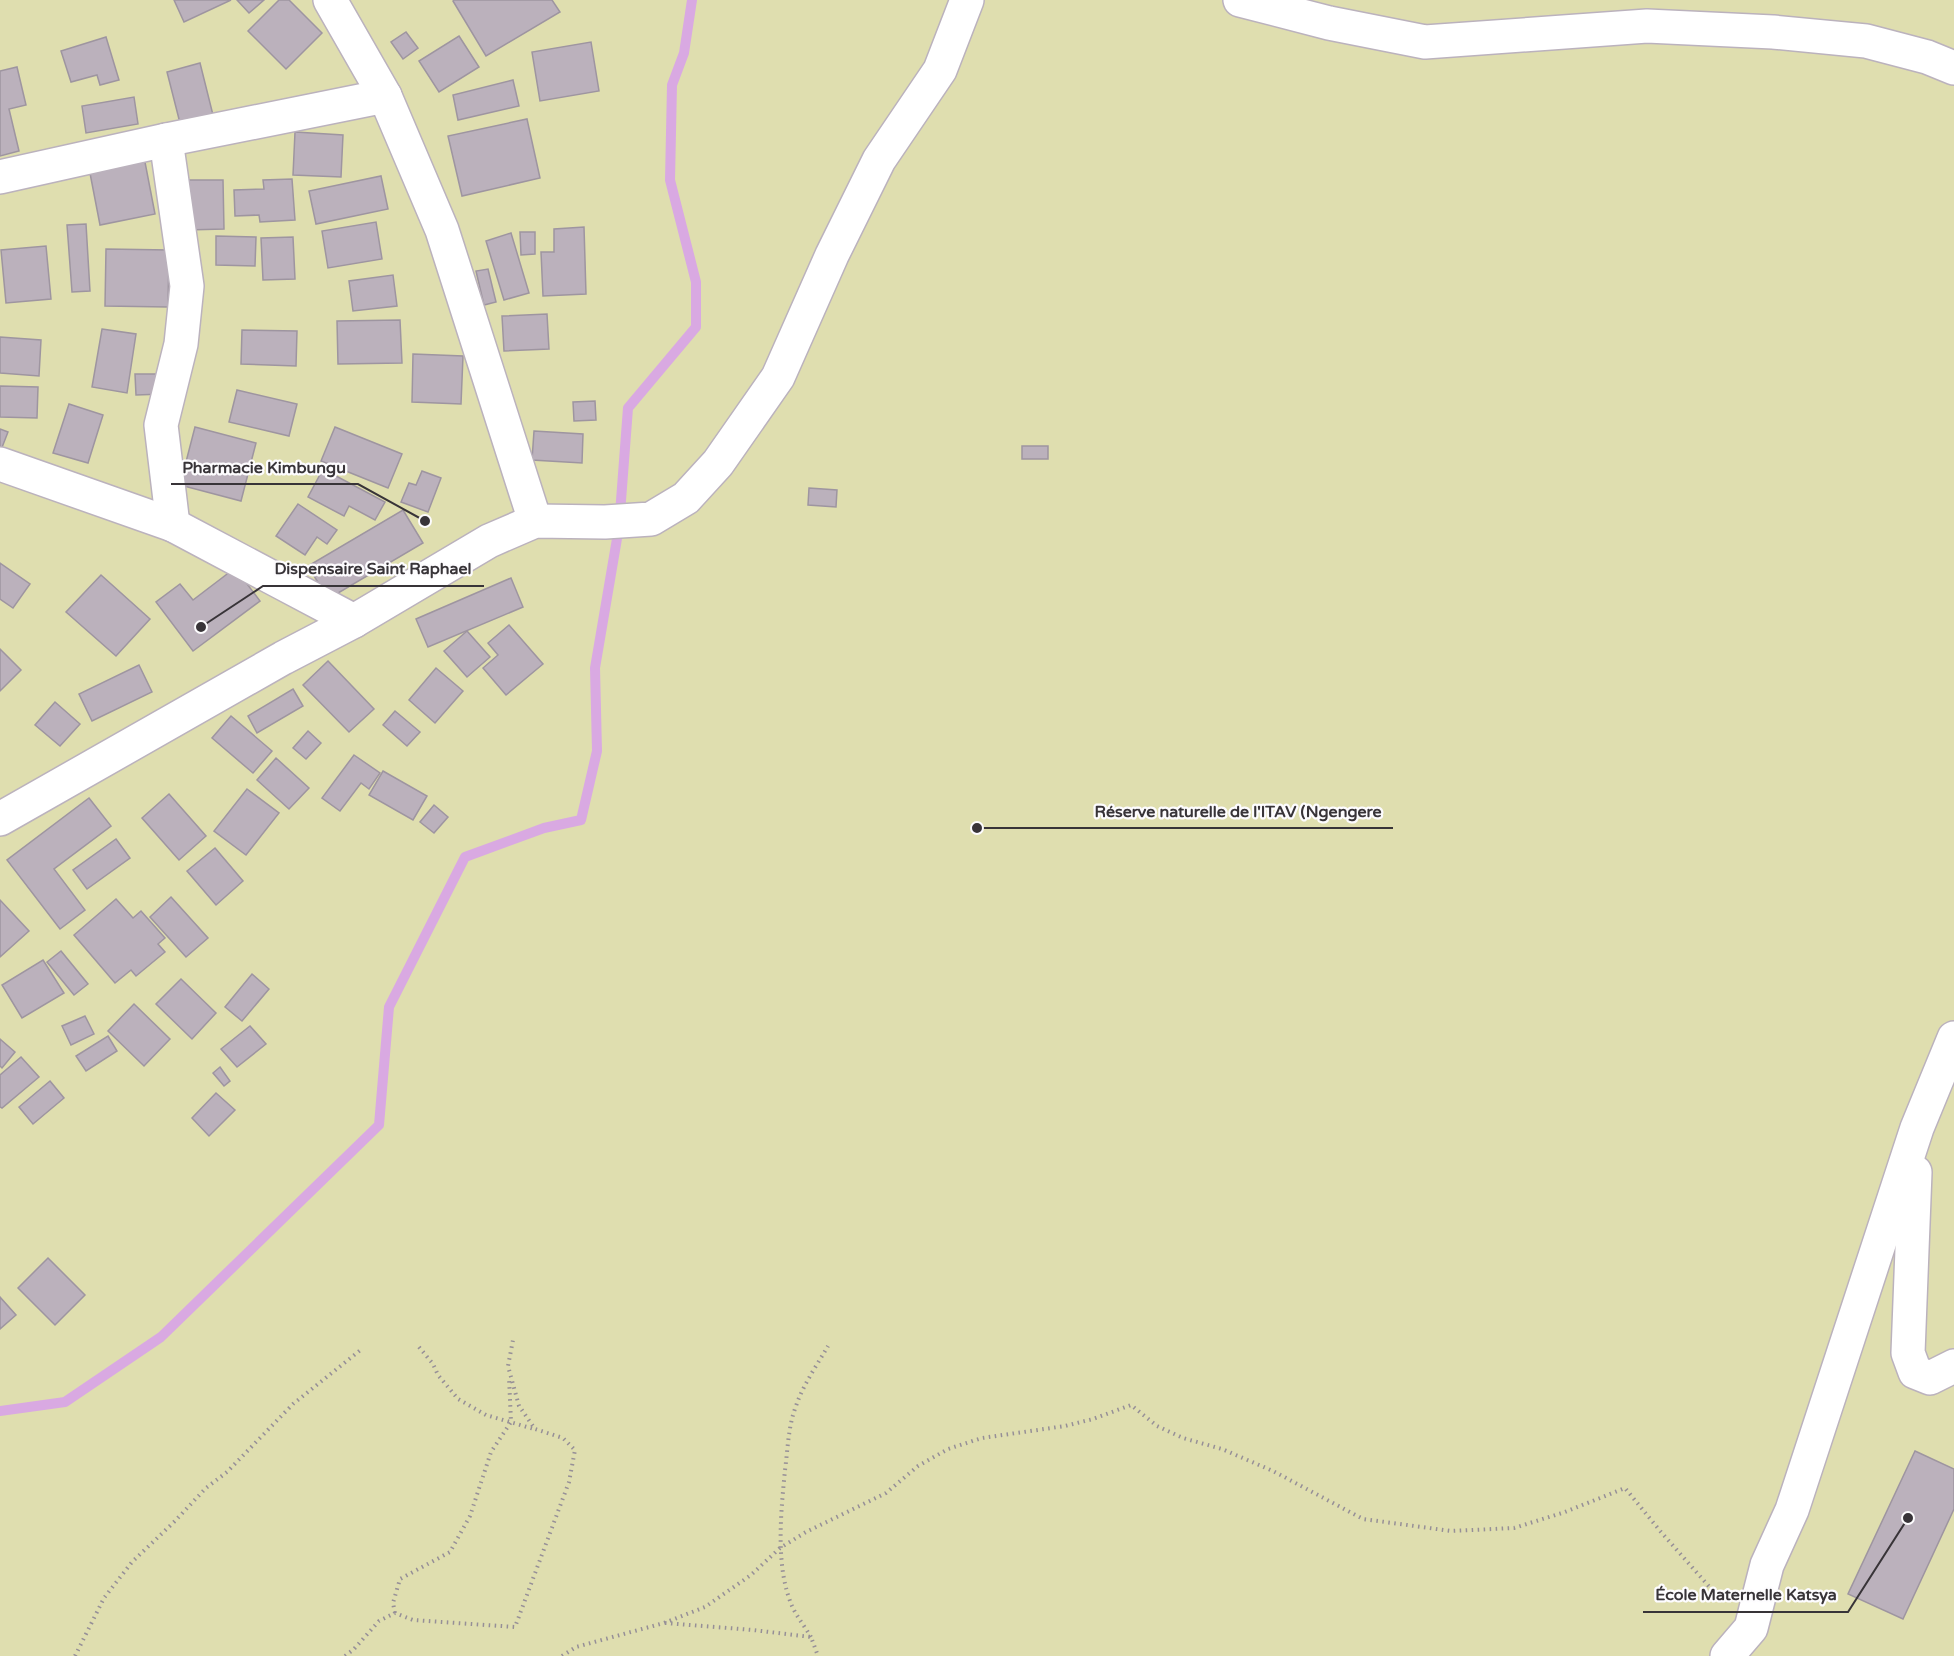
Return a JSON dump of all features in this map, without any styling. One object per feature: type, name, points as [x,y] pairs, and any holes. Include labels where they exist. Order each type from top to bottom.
[{"type":"street","points":[[330,0],[385,96],[442,230],[535,521]]},
{"type":"street","points":[[0,819],[283,658],[354,621],[489,541],[535,521],[605,522],[651,519],[686,498],[718,463],[778,377],[832,255],[879,160],[939,70],[967,0]]},
{"type":"street","points":[[1240,0],[1329,23],[1425,42],[1647,26],[1773,32],[1866,41],[1926,57],[1954,68]]},
{"type":"street","points":[[0,177],[166,140],[385,96]]},
{"type":"street","points":[[166,140],[187,286],[181,344],[161,426],[173,525]]},
{"type":"street","points":[[0,464],[173,525],[354,621]]},
{"type":"street","points":[[1727,1656],[1751,1628],[1767,1564],[1792,1510],[1917,1128],[1954,1038]]},
{"type":"street","points":[[1917,1128],[1908,1353],[1915,1372],[1930,1378],[1954,1366]]},
{"type":"path","points":[[395,1613],[393,1603],[400,1579],[450,1552],[470,1516],[491,1452],[511,1422],[509,1370],[513,1340]]},
{"type":"path","points":[[819,1656],[811,1637],[792,1606],[780,1548],[782,1499],[789,1434],[796,1406],[828,1346]]},
{"type":"path","points":[[345,1656],[379,1621],[395,1613],[414,1620],[515,1628],[569,1482],[575,1450],[563,1438],[486,1415],[458,1399],[419,1347]]},
{"type":"path","points":[[75,1656],[104,1598],[132,1562],[206,1488],[227,1472],[293,1404],[363,1348]]},
{"type":"path","points":[[509,1370],[519,1406],[535,1429]]},
{"type":"path","points":[[562,1656],[576,1647],[664,1623],[705,1607],[751,1575],[780,1548],[806,1532],[886,1493],[918,1466],[948,1449],[982,1438],[1065,1426],[1093,1419],[1131,1405],[1157,1426],[1183,1438],[1222,1449],[1273,1471],[1363,1519],[1451,1531],[1514,1528],[1565,1512],[1625,1488],[1719,1599],[1751,1628]]},
{"type":"path","points":[[664,1623],[811,1637]]},
{"type":"green space","points":[[0,0],[1954,0],[1954,1656],[0,1656]]},
{"type":"building","points":[[174,0],[231,0],[184,22]]},
{"type":"building","points":[[237,0],[264,0],[249,13]]},
{"type":"building","points":[[279,0],[289,0],[322,33],[286,69],[248,31]]},
{"type":"building","points":[[454,0],[552,0],[560,12],[486,56]]},
{"type":"building","points":[[406,32],[418,48],[403,59],[391,42]]},
{"type":"building","points":[[459,36],[479,67],[439,92],[419,61]]},
{"type":"building","points":[[106,37],[119,80],[100,85],[97,75],[71,82],[61,51]]},
{"type":"building","points":[[591,42],[599,91],[540,101],[532,52]]},
{"type":"building","points":[[200,63],[213,115],[180,123],[167,72]]},
{"type":"building","points":[[17,67],[26,105],[9,109],[19,151],[0,156],[0,71]]},
{"type":"building","points":[[513,80],[519,106],[458,120],[453,95]]},
{"type":"building","points":[[134,97],[138,124],[86,133],[82,106]]},
{"type":"building","points":[[527,119],[540,178],[462,196],[448,136]]},
{"type":"building","points":[[295,132],[343,135],[341,177],[293,175]]},
{"type":"building","points":[[144,157],[155,214],[100,225],[89,168]]},
{"type":"building","points":[[381,176],[388,209],[316,224],[309,191]]},
{"type":"building","points":[[292,179],[295,220],[260,222],[259,215],[235,216],[234,190],[264,189],[263,180]]},
{"type":"building","points":[[187,180],[223,180],[224,229],[187,230]]},
{"type":"building","points":[[376,222],[382,259],[328,268],[322,231]]},
{"type":"building","points":[[86,224],[90,291],[72,292],[67,225]]},
{"type":"building","points":[[584,227],[586,294],[543,296],[541,252],[554,252],[554,229]]},
{"type":"building","points":[[520,232],[535,232],[535,254],[521,255]]},
{"type":"building","points":[[511,233],[529,293],[504,300],[486,241]]},
{"type":"building","points":[[216,236],[256,237],[255,266],[216,265]]},
{"type":"building","points":[[293,237],[295,279],[263,280],[261,238]]},
{"type":"building","points":[[46,246],[51,299],[6,303],[1,250]]},
{"type":"building","points":[[106,249],[169,250],[168,307],[105,306]]},
{"type":"building","points":[[488,269],[496,302],[484,305],[476,271]]},
{"type":"building","points":[[393,275],[397,306],[353,311],[349,281]]},
{"type":"building","points":[[547,314],[549,349],[504,351],[502,316]]},
{"type":"building","points":[[400,320],[402,363],[338,364],[337,321]]},
{"type":"building","points":[[102,329],[136,334],[127,393],[92,387]]},
{"type":"building","points":[[242,330],[297,331],[296,366],[241,364]]},
{"type":"building","points":[[0,337],[41,340],[39,376],[0,373]]},
{"type":"building","points":[[413,354],[463,356],[461,404],[412,402]]},
{"type":"building","points":[[135,374],[162,374],[163,394],[136,395]]},
{"type":"building","points":[[0,386],[38,387],[37,418],[0,417]]},
{"type":"building","points":[[237,390],[297,404],[289,436],[229,422]]},
{"type":"building","points":[[595,401],[596,420],[574,421],[573,402]]},
{"type":"building","points":[[69,404],[103,415],[88,463],[53,453]]},
{"type":"building","points":[[195,427],[256,443],[241,501],[180,485]]},
{"type":"building","points":[[335,427],[402,454],[388,488],[321,461]]},
{"type":"building","points":[[0,429],[8,432],[1,450],[0,449]]},
{"type":"building","points":[[534,431],[583,434],[582,463],[532,460]]},
{"type":"building","points":[[1022,446],[1048,446],[1048,459],[1022,459]]},
{"type":"building","points":[[323,469],[385,502],[375,520],[349,506],[344,516],[308,497]]},
{"type":"building","points":[[422,471],[441,478],[428,512],[401,502],[409,483],[416,485]]},
{"type":"building","points":[[809,488],[837,490],[836,507],[808,505]]},
{"type":"building","points":[[298,504],[337,530],[327,544],[317,537],[305,555],[276,536]]},
{"type":"building","points":[[403,510],[423,543],[328,599],[308,566]]},
{"type":"building","points":[[0,563],[30,584],[13,608],[0,599]]},
{"type":"building","points":[[235,568],[260,601],[193,651],[156,602],[180,584],[193,600]]},
{"type":"building","points":[[101,575],[150,619],[116,656],[66,612]]},
{"type":"building","points":[[511,578],[523,607],[428,647],[416,619]]},
{"type":"building","points":[[509,625],[543,664],[506,695],[483,668],[498,655],[488,643]]},
{"type":"building","points":[[467,631],[490,657],[467,677],[444,651]]},
{"type":"building","points":[[0,649],[21,670],[0,691]]},
{"type":"building","points":[[328,661],[374,709],[349,732],[303,685]]},
{"type":"building","points":[[139,665],[152,692],[92,721],[79,694]]},
{"type":"building","points":[[436,668],[463,691],[435,723],[409,700]]},
{"type":"building","points":[[293,689],[303,706],[257,733],[248,716]]},
{"type":"building","points":[[55,702],[80,724],[60,746],[35,725]]},
{"type":"building","points":[[395,711],[420,732],[407,746],[383,725]]},
{"type":"building","points":[[231,716],[272,751],[253,773],[212,738]]},
{"type":"building","points":[[308,731],[321,743],[306,759],[293,748]]},
{"type":"building","points":[[354,755],[380,773],[369,789],[361,783],[340,811],[322,798]]},
{"type":"building","points":[[276,758],[309,788],[289,809],[257,780]]},
{"type":"building","points":[[383,771],[427,796],[413,820],[369,795]]},
{"type":"building","points":[[247,789],[279,813],[246,855],[214,831]]},
{"type":"building","points":[[169,794],[206,836],[179,860],[142,818]]},
{"type":"building","points":[[89,798],[111,826],[54,869],[85,910],[60,929],[7,860]]},
{"type":"building","points":[[434,805],[448,817],[434,833],[420,822]]},
{"type":"building","points":[[116,839],[130,858],[87,889],[73,870]]},
{"type":"building","points":[[215,848],[243,881],[216,905],[187,871]]},
{"type":"building","points":[[171,897],[208,938],[186,957],[150,917]]},
{"type":"building","points":[[116,899],[133,918],[141,911],[165,938],[158,944],[165,952],[136,976],[131,970],[115,983],[74,935]]},
{"type":"building","points":[[0,900],[29,931],[0,957]]},
{"type":"building","points":[[61,951],[88,984],[74,995],[47,962]]},
{"type":"building","points":[[43,960],[64,993],[22,1018],[2,985]]},
{"type":"building","points":[[252,974],[269,989],[242,1021],[225,1007]]},
{"type":"building","points":[[181,979],[216,1013],[192,1039],[156,1004]]},
{"type":"building","points":[[134,1004],[170,1039],[144,1066],[108,1031]]},
{"type":"building","points":[[85,1016],[94,1034],[71,1045],[62,1026]]},
{"type":"building","points":[[250,1026],[266,1044],[237,1067],[221,1049]]},
{"type":"building","points":[[108,1036],[117,1051],[86,1071],[76,1056]]},
{"type":"building","points":[[0,1039],[15,1052],[2,1068],[0,1066]]},
{"type":"building","points":[[21,1057],[39,1077],[2,1108],[0,1107],[0,1075]]},
{"type":"building","points":[[220,1067],[230,1081],[224,1086],[213,1073]]},
{"type":"building","points":[[50,1081],[64,1098],[33,1124],[19,1107]]},
{"type":"building","points":[[216,1093],[235,1110],[209,1136],[192,1118]]},
{"type":"building","points":[[48,1258],[85,1295],[55,1325],[18,1288]]},
{"type":"building","points":[[0,1297],[16,1315],[0,1329]]},
{"type":"building","points":[[1915,1451],[1954,1469],[1954,1509],[1903,1619],[1848,1594]]},
{"type":"waterway","points":[[0,1411],[65,1402],[161,1337],[379,1125],[389,1007],[465,857],[544,828],[581,820],[597,751],[595,668],[619,527],[628,408],[696,327],[696,282],[670,180],[672,85],[684,53],[692,0]]},
{"type":"place","name":"Pharmacie Kimbungu","points":[[425,521]]},
{"type":"place","name":"Dispensaire Saint Raphael","points":[[201,627]]},
{"type":"place","name":"Réserve naturelle de l'ITAV (Ngengere","points":[[977,828]]},
{"type":"place","name":"École Maternelle Katsya","points":[[1908,1518]]}]
